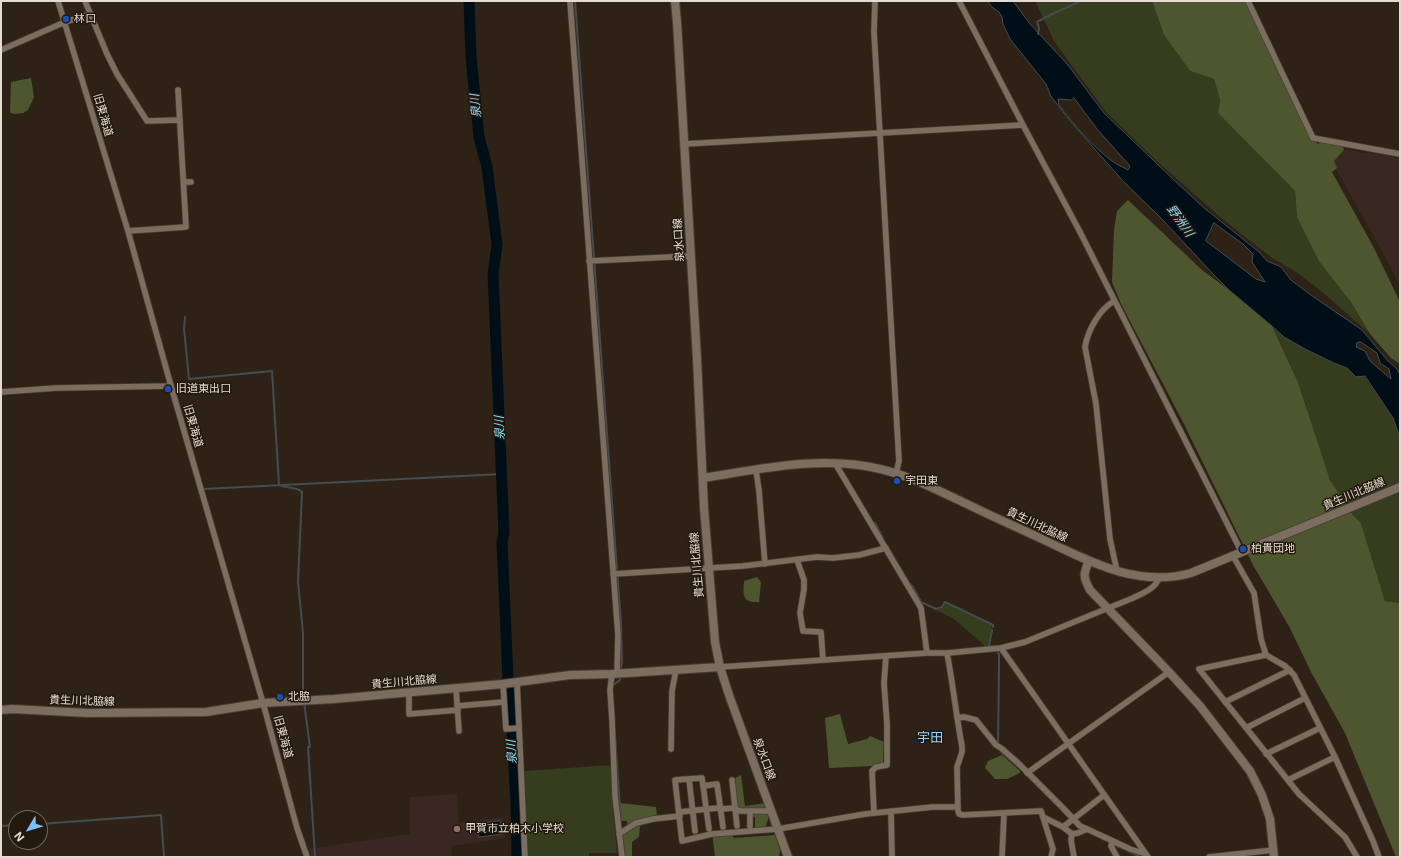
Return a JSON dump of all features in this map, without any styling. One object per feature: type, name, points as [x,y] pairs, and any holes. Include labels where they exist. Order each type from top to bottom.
[{"type":"main road","name":"泉水口線","points":[[675,1],[703,478]]},
{"type":"main road","name":"貴生川北脇線","points":[[1,710],[12,709],[88,713],[206,712],[263,703],[334,699],[503,684],[570,675],[615,674],[720,667],[715,642],[708,568],[703,478],[786,465],[835,463],[862,465],[896,473],[918,481],[1089,561],[1130,575],[1159,578],[1181,576],[1191,573],[1400,487]]},
{"type":"main road","points":[[1089,561],[1084,571],[1084,579],[1090,590],[1200,706],[1250,771],[1262,795],[1270,818],[1274,854]]},
{"type":"main road","name":"泉水口線","points":[[720,667],[788,857]]},
{"type":"street","name":"旧東海道","points":[[58,1],[128,231],[231,596],[263,703],[297,828],[307,857]]},
{"type":"street","points":[[85,1],[117,74],[147,121],[180,120]]},
{"type":"street","points":[[570,1],[618,636],[615,674],[610,690],[613,726],[615,796],[622,857]]},
{"type":"street","points":[[875,1],[874,32],[899,461],[896,473]]},
{"type":"street","points":[[959,1],[1053,180],[1242,553]]},
{"type":"street","points":[[1248,1],[1313,138],[1400,154]]},
{"type":"street","points":[[1,50],[65,22],[90,14]]},
{"type":"street","points":[[128,231],[186,227],[178,90]]},
{"type":"street","points":[[684,144],[1023,125]]},
{"type":"street","points":[[184,182],[191,182]]},
{"type":"street","points":[[590,261],[691,256]]},
{"type":"street","points":[[1114,301],[1101,312],[1086,341],[1085,347],[1096,404],[1110,539],[1117,571]]},
{"type":"street","points":[[1,392],[56,388],[171,386]]},
{"type":"street","points":[[835,463],[921,608],[927,653]]},
{"type":"street","points":[[756,470],[765,564]]},
{"type":"street","points":[[613,574],[765,564],[817,557],[833,558],[859,555],[886,548]]},
{"type":"street","points":[[1233,556],[1254,593],[1257,604],[1261,640],[1266,655]]},
{"type":"street","points":[[797,560],[804,580],[800,613],[803,631],[821,632],[823,660]]},
{"type":"street","points":[[720,667],[927,653],[947,653],[1001,648],[1025,642],[1108,609],[1149,590],[1157,583],[1159,578]]},
{"type":"street","points":[[1001,648],[1147,855]]},
{"type":"street","points":[[947,653],[956,718],[962,746],[962,752],[957,767],[957,807],[959,814],[1004,814],[1040,811],[1053,849],[1052,857]]},
{"type":"street","points":[[1357,857],[1345,837],[1299,794],[1199,669],[1266,655],[1277,660],[1290,670],[1335,757],[1373,841],[1378,857]]},
{"type":"street","points":[[874,813],[872,771],[876,767],[887,765],[887,724],[884,683],[886,656]]},
{"type":"street","points":[[671,749],[672,691],[676,670]]},
{"type":"street","points":[[1225,702],[1290,670]]},
{"type":"street","points":[[1027,773],[1169,672]]},
{"type":"street","points":[[517,682],[525,857]]},
{"type":"street","points":[[503,684],[506,729],[519,728]]},
{"type":"street","points":[[456,688],[459,730]]},
{"type":"street","points":[[409,692],[409,714],[504,702]]},
{"type":"street","points":[[1246,728],[1305,698]]},
{"type":"street","points":[[956,718],[964,717],[976,720],[996,746],[1006,753],[1080,826],[1130,849],[1147,855]]},
{"type":"street","points":[[1266,754],[1320,728]]},
{"type":"street","points":[[1288,780],[1335,757]]},
{"type":"street","points":[[709,829],[702,778],[675,780],[682,841],[712,834],[778,829],[874,813],[933,807],[957,807]]},
{"type":"street","points":[[689,779],[695,831]]},
{"type":"street","points":[[732,780],[737,826]]},
{"type":"street","points":[[703,786],[717,784],[723,827]]},
{"type":"street","points":[[1062,827],[1104,795]]},
{"type":"street","points":[[619,834],[636,823],[693,810],[718,808],[735,809],[740,812],[771,811]]},
{"type":"street","points":[[750,811],[750,826]]},
{"type":"street","points":[[891,811],[892,857]]},
{"type":"street","points":[[1002,857],[1004,814]]},
{"type":"street","points":[[1043,817],[1072,834],[1087,829]]},
{"type":"street","points":[[1072,834],[1071,840],[1074,857]]},
{"type":"street","points":[[1114,841],[1111,846],[1117,857]]},
{"type":"street","points":[[1209,857],[1274,854]]},
{"type":"shaded area","points":[[1346,149],[1364,153],[1384,154],[1400,159],[1400,287],[1388,262],[1332,162]]},
{"type":"shaded area","name":"甲賀市立柏木小学校","points":[[457,794],[459,823],[503,817],[506,838],[451,846],[452,857],[310,857],[308,849],[410,834],[410,797]]},
{"type":"green space","points":[[1035,1],[1152,1],[1164,35],[1190,71],[1214,79],[1220,100],[1218,113],[1295,191],[1297,217],[1370,334],[1321,291],[1296,272],[1272,258],[1220,217],[1159,163],[1106,112],[1054,41]]},
{"type":"green space","points":[[1152,1],[1246,1],[1312,139],[1318,144],[1321,141],[1343,147],[1344,150],[1334,161],[1337,168],[1332,172],[1374,248],[1400,302],[1400,364],[1391,358],[1370,334],[1350,301],[1319,261],[1297,217],[1295,191],[1218,113],[1220,100],[1214,79],[1190,71],[1164,35]]},
{"type":"green space","points":[[31,78],[34,97],[28,110],[23,113],[10,113],[11,82]]},
{"type":"green space","points":[[1128,200],[1202,270],[1229,290],[1272,326],[1298,382],[1330,480],[1352,514],[1361,523],[1385,601],[1400,603],[1400,857],[1396,857],[1345,733],[1311,672],[1290,628],[1253,565],[1183,422],[1121,304],[1112,282],[1114,230],[1117,211]]},
{"type":"green space","points":[[1272,326],[1284,337],[1305,349],[1347,368],[1356,377],[1364,376],[1393,418],[1400,438],[1400,603],[1385,601],[1361,523],[1348,509],[1337,493],[1322,457],[1298,382]]},
{"type":"green space","points":[[757,577],[761,582],[759,602],[753,602],[749,601],[745,597],[744,581]]},
{"type":"green space","points":[[946,603],[992,625],[988,645],[986,647],[954,619],[936,610],[943,608]]},
{"type":"green space","points":[[840,714],[848,744],[867,739],[870,736],[884,742],[883,763],[872,766],[829,768],[825,718]]},
{"type":"green space","points":[[1002,755],[1020,771],[1020,773],[1007,779],[995,779],[985,768],[988,761]]},
{"type":"green space","points":[[612,765],[613,809],[617,853],[589,853],[589,857],[528,857],[524,771]]},
{"type":"green space","points":[[741,775],[745,806],[766,803],[769,817],[765,828],[755,829],[755,817],[739,813],[736,800],[735,778]]},
{"type":"green space","points":[[620,803],[656,807],[657,817],[649,823],[640,826],[639,837],[632,842],[632,857],[624,857],[622,836],[628,831],[627,821],[621,821]]},
{"type":"green space","points":[[728,829],[734,838],[775,835],[780,850],[779,857],[715,857],[712,833]]},
{"type":"water","name":"野洲川","points":[[988,1],[1013,1],[1030,24],[1068,65],[1104,113],[1176,182],[1203,207],[1259,252],[1267,261],[1281,267],[1291,280],[1362,330],[1387,360],[1397,369],[1400,375],[1400,438],[1393,418],[1365,376],[1356,377],[1347,368],[1305,349],[1284,337],[1229,290],[1161,218],[1123,181],[1071,122],[1050,95],[1046,84],[1010,39],[999,12],[992,7]],"holes":[[[1074,98],[1097,129],[1130,166],[1128,170],[1114,162],[1097,149],[1077,128],[1059,105],[1058,99],[1071,100]],[[1214,223],[1243,244],[1253,254],[1252,262],[1265,282],[1256,279],[1206,241]],[[1361,342],[1377,353],[1380,363],[1389,369],[1391,379],[1370,361],[1365,351],[1356,347],[1357,343]]]},
{"type":"water","points":[[500,821],[502,834],[479,837],[477,824]]},
{"type":"waterway","name":"泉川","points":[[469,1],[471,57],[479,137],[487,167],[497,245],[493,274],[504,533],[502,542],[508,678],[516,802],[517,857]]},
{"type":"waterway","points":[[575,1],[621,624],[622,662],[620,672]]},
{"type":"waterway","points":[[1038,34],[1039,28],[1037,22],[1081,1]]},
{"type":"waterway","points":[[185,317],[184,329],[189,379],[272,371],[279,485]]},
{"type":"waterway","points":[[203,489],[502,474]]},
{"type":"waterway","points":[[279,485],[297,489],[302,492],[298,582],[303,633],[303,698]]},
{"type":"waterway","points":[[875,523],[883,538]]},
{"type":"waterway","points":[[888,547],[921,602],[936,609],[942,607],[945,602],[993,625],[993,627]]},
{"type":"waterway","points":[[992,630],[989,646],[992,646]]},
{"type":"waterway","points":[[997,651],[999,654],[998,744]]},
{"type":"waterway","points":[[612,686],[620,680],[620,676]]},
{"type":"waterway","points":[[304,702],[310,747],[308,747],[315,857]]},
{"type":"waterway","points":[[615,736],[621,822]]},
{"type":"waterway","points":[[1002,753],[1017,766]]},
{"type":"waterway","points":[[48,823],[161,815],[164,857]]},
{"type":"waterway","points":[[1,826],[8,826]]},
{"type":"waterway","points":[[623,842],[625,857]]},
{"type":"waterway","points":[[1114,845],[1124,849]]},
{"type":"waterway","points":[[1130,852],[1141,857]]},
{"type":"place","name":"林口","points":[[66,19]]},
{"type":"place","name":"旧道東出口","points":[[168,389]]},
{"type":"place","name":"宇田東","points":[[897,481]]},
{"type":"place","name":"柏貴団地","points":[[1243,549]]},
{"type":"place","name":"北脇","points":[[280,697]]},
{"type":"place","name":"甲賀市立柏木小学校","points":[[457,829]]},
{"type":"district","name":"宇田","points":[[930,738]]}]
